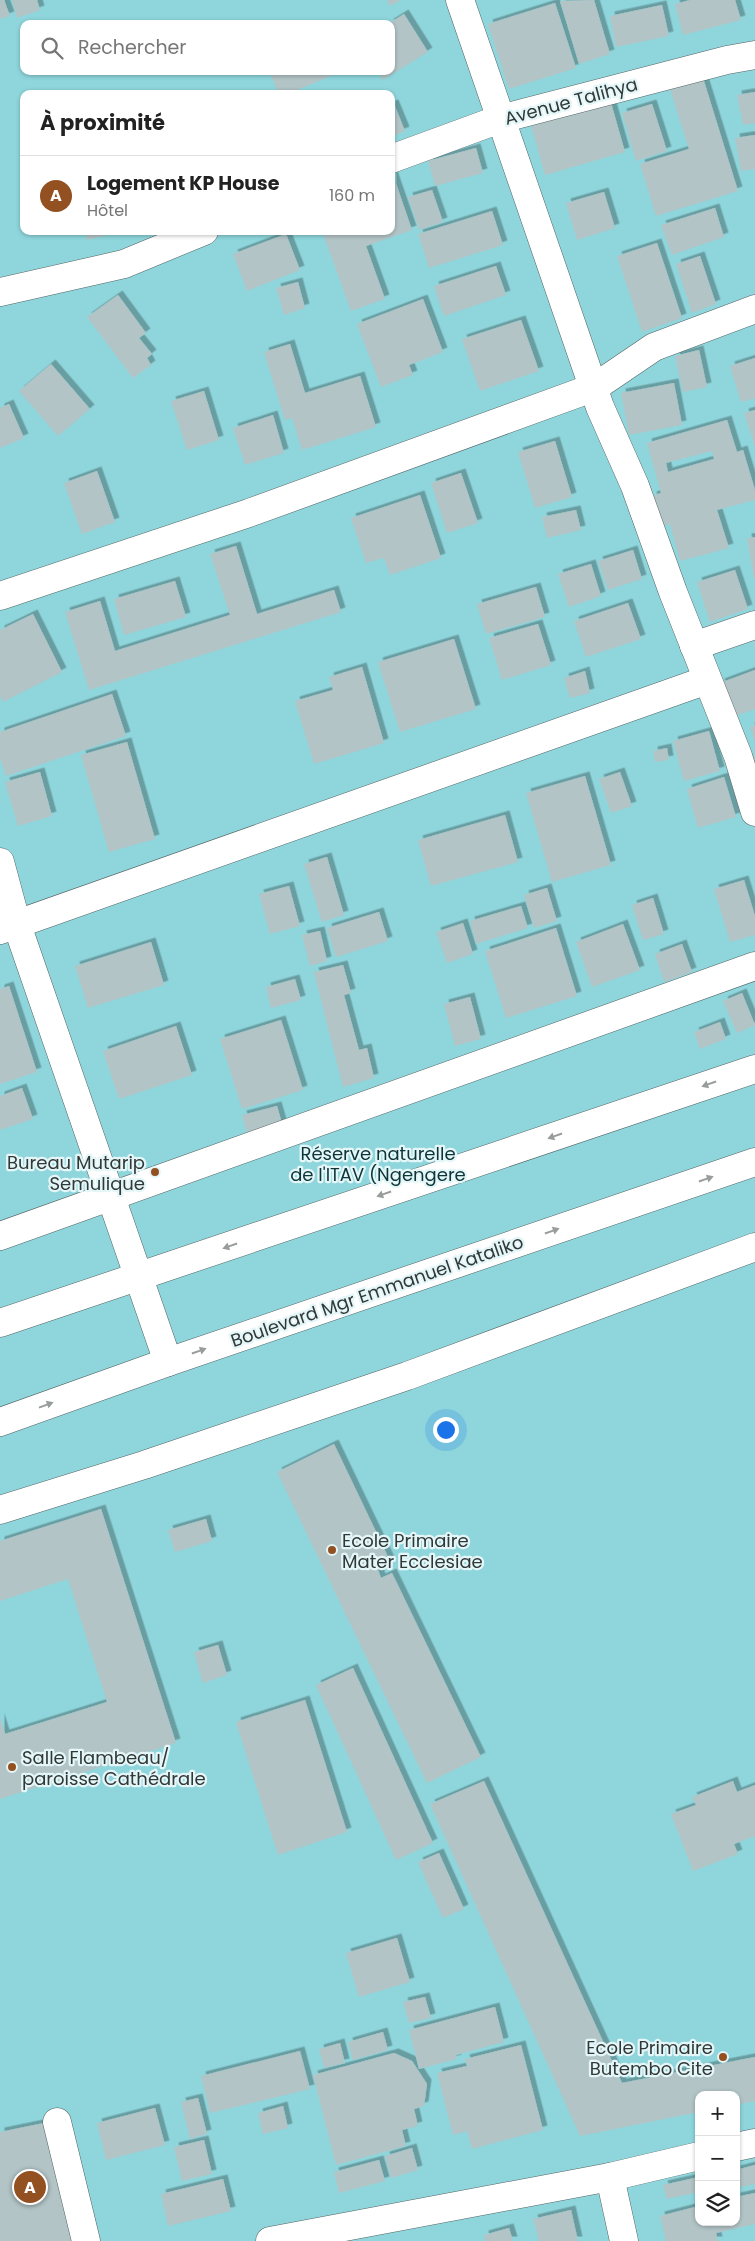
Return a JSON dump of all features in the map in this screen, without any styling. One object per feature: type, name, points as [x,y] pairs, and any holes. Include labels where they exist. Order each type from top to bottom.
[{"type":"street","points":[[460,0],[600,406],[635,486],[694,646],[738,756],[755,812]]},
{"type":"street","name":"Avenue Talihya","points":[[395,158],[500,119],[718,62],[755,55]]},
{"type":"street","points":[[0,292],[124,264],[194,235]]},
{"type":"street","points":[[0,596],[248,513],[595,387],[654,347],[755,309]]},
{"type":"street","points":[[694,646],[755,625]]},
{"type":"street","points":[[8,927],[707,680]]},
{"type":"street","points":[[0,862],[8,927],[112,1196],[168,1362]]},
{"type":"street","points":[[0,1236],[755,966]]},
{"type":"street","points":[[0,1323],[755,1069]]},
{"type":"street","name":"Boulevard Mgr Emmanuel Kataliko","points":[[0,1422],[168,1362],[755,1162]]},
{"type":"street","points":[[0,1510],[144,1465],[407,1376],[755,1247]]},
{"type":"street","points":[[57,2122],[86,2241]]},
{"type":"street","points":[[740,2146],[755,2143]]},
{"type":"street","points":[[270,2241],[610,2177],[695,2157]]},
{"type":"street","points":[[610,2177],[624,2241]]},
{"type":"green space","name":"Réserve naturelle de l'ITAV (Ngengere","points":[[0,0],[755,0],[755,2241],[0,2241]]},
{"type":"building","points":[[0,0],[4,0],[10,16],[0,19]]},
{"type":"building","points":[[12,0],[37,0],[40,10],[17,18]]},
{"type":"building","points":[[387,0],[401,0],[390,6]]},
{"type":"building","points":[[594,0],[610,54],[579,64],[560,1]]},
{"type":"building","points":[[690,0],[735,0],[741,20],[683,35],[675,4]]},
{"type":"building","points":[[555,3],[576,68],[509,89],[488,24]]},
{"type":"building","points":[[662,5],[669,36],[616,47],[610,16]]},
{"type":"building","points":[[404,14],[428,52],[395,73],[395,20]]},
{"type":"building","points":[[271,75],[333,75],[297,90],[277,90]]},
{"type":"building","points":[[380,75],[391,75],[383,80]]},
{"type":"building","points":[[703,78],[738,191],[656,216],[640,164],[689,149],[670,89]]},
{"type":"building","points":[[755,92],[755,123],[743,125],[737,95]]},
{"type":"building","points":[[611,103],[625,152],[545,175],[531,126]]},
{"type":"building","points":[[652,104],[667,151],[636,161],[622,113]]},
{"type":"building","points":[[395,106],[405,131],[395,135]]},
{"type":"building","points":[[755,135],[755,169],[741,171],[735,138]]},
{"type":"building","points":[[476,148],[483,173],[435,186],[428,161]]},
{"type":"building","points":[[395,181],[412,230],[366,246],[385,299],[351,311],[323,235],[395,235]]},
{"type":"building","points":[[432,190],[443,222],[419,230],[408,197]]},
{"type":"building","points":[[604,192],[615,228],[577,240],[566,203]]},
{"type":"building","points":[[715,208],[724,237],[672,255],[661,225]]},
{"type":"building","points":[[492,211],[503,245],[429,268],[418,234]]},
{"type":"building","points":[[86,235],[107,235],[87,240]]},
{"type":"building","points":[[286,235],[300,270],[247,291],[233,254]]},
{"type":"building","points":[[657,243],[682,318],[642,332],[617,256]]},
{"type":"building","points":[[700,256],[716,304],[692,313],[676,264]]},
{"type":"building","points":[[496,266],[506,295],[444,316],[434,286]]},
{"type":"building","points":[[298,282],[305,308],[284,315],[276,288]]},
{"type":"building","points":[[118,295],[146,333],[139,338],[152,354],[147,358],[151,365],[133,378],[87,317]]},
{"type":"building","points":[[423,299],[443,352],[409,365],[413,375],[381,387],[357,324]]},
{"type":"building","points":[[521,320],[539,371],[480,391],[462,339]]},
{"type":"building","points":[[290,344],[305,393],[360,376],[376,427],[302,450],[292,418],[285,420],[264,352]]},
{"type":"building","points":[[699,350],[707,387],[683,392],[675,356]]},
{"type":"building","points":[[755,358],[755,398],[741,402],[730,366]]},
{"type":"building","points":[[51,364],[90,409],[58,436],[19,391]]},
{"type":"building","points":[[674,383],[682,425],[629,435],[621,393]]},
{"type":"building","points":[[204,391],[219,440],[187,450],[171,401]]},
{"type":"building","points":[[9,404],[24,438],[0,448],[0,408]]},
{"type":"building","points":[[755,410],[755,447],[744,413]]},
{"type":"building","points":[[273,415],[284,453],[245,465],[233,428]]},
{"type":"building","points":[[727,420],[737,452],[743,450],[755,490],[755,500],[717,510],[729,548],[680,561],[670,524],[661,527],[652,496],[661,493],[647,443]],"holes":[[[712,451],[714,459],[668,472],[666,463]]]},
{"type":"building","points":[[555,441],[572,497],[535,508],[518,452]]},
{"type":"building","points":[[97,471],[115,522],[82,534],[64,483]]},
{"type":"building","points":[[461,473],[478,523],[447,533],[431,483]]},
{"type":"building","points":[[420,495],[441,558],[390,575],[384,558],[366,563],[351,518]]},
{"type":"building","points":[[576,510],[581,530],[547,538],[542,517]]},
{"type":"building","points":[[755,537],[755,579],[754,579],[747,538]]},
{"type":"building","points":[[236,546],[257,614],[334,590],[341,612],[89,690],[65,612],[100,601],[115,651],[230,615],[210,554]]},
{"type":"building","points":[[633,550],[642,579],[608,590],[598,561]]},
{"type":"building","points":[[591,564],[601,596],[569,607],[558,574]]},
{"type":"building","points":[[735,570],[748,609],[710,622],[697,582]]},
{"type":"building","points":[[175,581],[186,617],[124,635],[114,599]]},
{"type":"building","points":[[536,587],[545,617],[486,634],[477,604]]},
{"type":"building","points":[[628,603],[641,639],[586,657],[574,621]]},
{"type":"building","points":[[33,614],[62,672],[3,702],[0,696],[0,630]]},
{"type":"building","points":[[538,624],[551,665],[502,680],[489,638]]},
{"type":"building","points":[[454,639],[476,709],[400,732],[378,662]]},
{"type":"building","points":[[362,667],[384,743],[314,764],[295,701],[333,690],[329,677]]},
{"type":"building","points":[[755,670],[755,709],[732,717],[720,683]]},
{"type":"building","points":[[585,671],[590,693],[570,698],[564,678]]},
{"type":"building","points":[[112,694],[126,736],[6,776],[0,758],[0,732]]},
{"type":"building","points":[[755,726],[755,742],[750,727]]},
{"type":"building","points":[[709,731],[720,771],[684,781],[673,741]]},
{"type":"building","points":[[127,742],[155,839],[109,852],[81,755]]},
{"type":"building","points":[[667,748],[669,760],[655,762],[653,751]]},
{"type":"building","points":[[40,772],[52,816],[18,826],[5,782]]},
{"type":"building","points":[[620,772],[632,806],[611,813],[599,779]]},
{"type":"building","points":[[585,776],[611,865],[552,882],[526,793]]},
{"type":"building","points":[[724,777],[736,817],[698,828],[687,789]]},
{"type":"building","points":[[505,815],[518,862],[431,886],[418,840]]},
{"type":"building","points":[[327,857],[344,915],[322,922],[304,864]]},
{"type":"building","points":[[744,880],[755,916],[755,935],[730,942],[714,889]]},
{"type":"building","points":[[289,886],[300,926],[270,934],[259,894]]},
{"type":"building","points":[[547,888],[557,921],[534,928],[524,895]]},
{"type":"building","points":[[653,898],[664,934],[643,940],[632,905]]},
{"type":"building","points":[[521,906],[528,928],[476,944],[470,921]]},
{"type":"building","points":[[379,912],[388,941],[336,957],[327,928]]},
{"type":"building","points":[[463,923],[473,954],[447,963],[436,932]]},
{"type":"building","points":[[623,924],[640,970],[592,987],[576,942]]},
{"type":"building","points":[[556,928],[577,996],[506,1018],[485,951]]},
{"type":"building","points":[[320,931],[327,961],[310,966],[302,935]]},
{"type":"building","points":[[151,942],[164,985],[88,1008],[75,966]]},
{"type":"building","points":[[682,944],[692,972],[664,982],[655,954]]},
{"type":"building","points":[[343,965],[351,993],[344,995],[359,1050],[367,1048],[374,1078],[343,1087],[314,972]]},
{"type":"building","points":[[295,979],[301,1000],[271,1008],[266,987]]},
{"type":"building","points":[[9,986],[37,1072],[0,1084],[0,989]]},
{"type":"building","points":[[742,993],[755,1025],[737,1033],[723,1001]]},
{"type":"building","points":[[470,997],[481,1039],[455,1046],[444,1004]]},
{"type":"building","points":[[281,1020],[303,1090],[242,1109],[220,1039]]},
{"type":"building","points":[[720,1022],[726,1039],[700,1049],[694,1032]]},
{"type":"building","points":[[176,1026],[192,1075],[119,1099],[103,1051]]},
{"type":"building","points":[[22,1088],[33,1119],[0,1130],[0,1096]]},
{"type":"building","points":[[277,1106],[283,1127],[248,1137],[242,1115]]},
{"type":"building","points":[[334,1444],[390,1561],[377,1567],[381,1578],[392,1573],[481,1757],[427,1783],[277,1472]]},
{"type":"building","points":[[101,1509],[176,1743],[0,1799],[0,1718],[5,1734],[107,1702],[68,1579],[0,1601],[0,1541]]},
{"type":"building","points":[[206,1519],[212,1541],[175,1552],[168,1530]]},
{"type":"building","points":[[218,1645],[227,1675],[203,1683],[194,1652]]},
{"type":"building","points":[[353,1668],[433,1843],[396,1860],[316,1685]]},
{"type":"building","points":[[305,1700],[347,1832],[278,1855],[236,1722]]},
{"type":"building","points":[[484,1781],[622,2083],[755,2057],[755,2101],[740,2104],[740,2091],[695,2091],[695,2113],[580,2136],[430,1804]]},
{"type":"building","points":[[733,1781],[737,1792],[755,1785],[755,1836],[734,1844],[738,1854],[693,1871],[671,1814],[696,1805],[692,1797]]},
{"type":"building","points":[[439,1853],[464,1909],[443,1918],[418,1862]]},
{"type":"building","points":[[397,1938],[410,1982],[359,1997],[346,1953]]},
{"type":"building","points":[[425,1997],[431,2018],[409,2023],[403,2002]]},
{"type":"building","points":[[495,2007],[504,2042],[456,2055],[457,2059],[419,2069],[409,2030]]},
{"type":"building","points":[[383,2032],[388,2050],[353,2060],[348,2042]]},
{"type":"building","points":[[340,2043],[345,2063],[324,2068],[319,2049]]},
{"type":"building","points":[[521,2045],[543,2130],[472,2149],[467,2131],[453,2135],[437,2073],[467,2066],[465,2059]]},
{"type":"building","points":[[300,2051],[310,2089],[210,2113],[201,2076]]},
{"type":"building","points":[[394,2053],[412,2061],[427,2084],[424,2106],[414,2109],[418,2126],[402,2130],[406,2146],[336,2165],[313,2075]]},
{"type":"building","points":[[198,2098],[207,2134],[190,2139],[181,2102]]},
{"type":"building","points":[[283,2106],[288,2128],[263,2134],[258,2113]]},
{"type":"building","points":[[155,2108],[165,2145],[106,2160],[97,2123]]},
{"type":"building","points":[[44,2123],[74,2241],[0,2241],[0,2132]]},
{"type":"building","points":[[204,2140],[212,2174],[182,2181],[174,2147]]},
{"type":"building","points":[[412,2148],[418,2170],[391,2178],[385,2156]]},
{"type":"building","points":[[379,2160],[385,2181],[339,2193],[334,2172]]},
{"type":"building","points":[[755,2165],[755,2184],[740,2187],[740,2169]]},
{"type":"building","points":[[695,2178],[695,2193],[667,2199],[663,2185]]},
{"type":"building","points":[[223,2179],[231,2211],[168,2226],[161,2194]]},
{"type":"building","points":[[755,2193],[755,2224],[716,2233],[718,2241],[666,2241],[660,2216],[695,2207],[695,2226],[740,2226],[740,2196]]},
{"type":"building","points":[[571,2210],[578,2241],[539,2241],[533,2219]]},
{"type":"building","points":[[509,2228],[513,2241],[485,2241],[484,2235]]},
{"type":"place","name":"Bureau Mutarip Semulique","points":[[155,1172]]},
{"type":"place","name":"Ecole Primaire Mater Ecclesiae","points":[[332,1550]]},
{"type":"place","name":"Salle Flambeau/ paroisse Cathédrale","points":[[12,1767]]},
{"type":"place","name":"Ecole Primaire Butembo Cite","points":[[723,2057]]},
{"type":"place","name":"Logement KP House","points":[[30,2187]]}]
